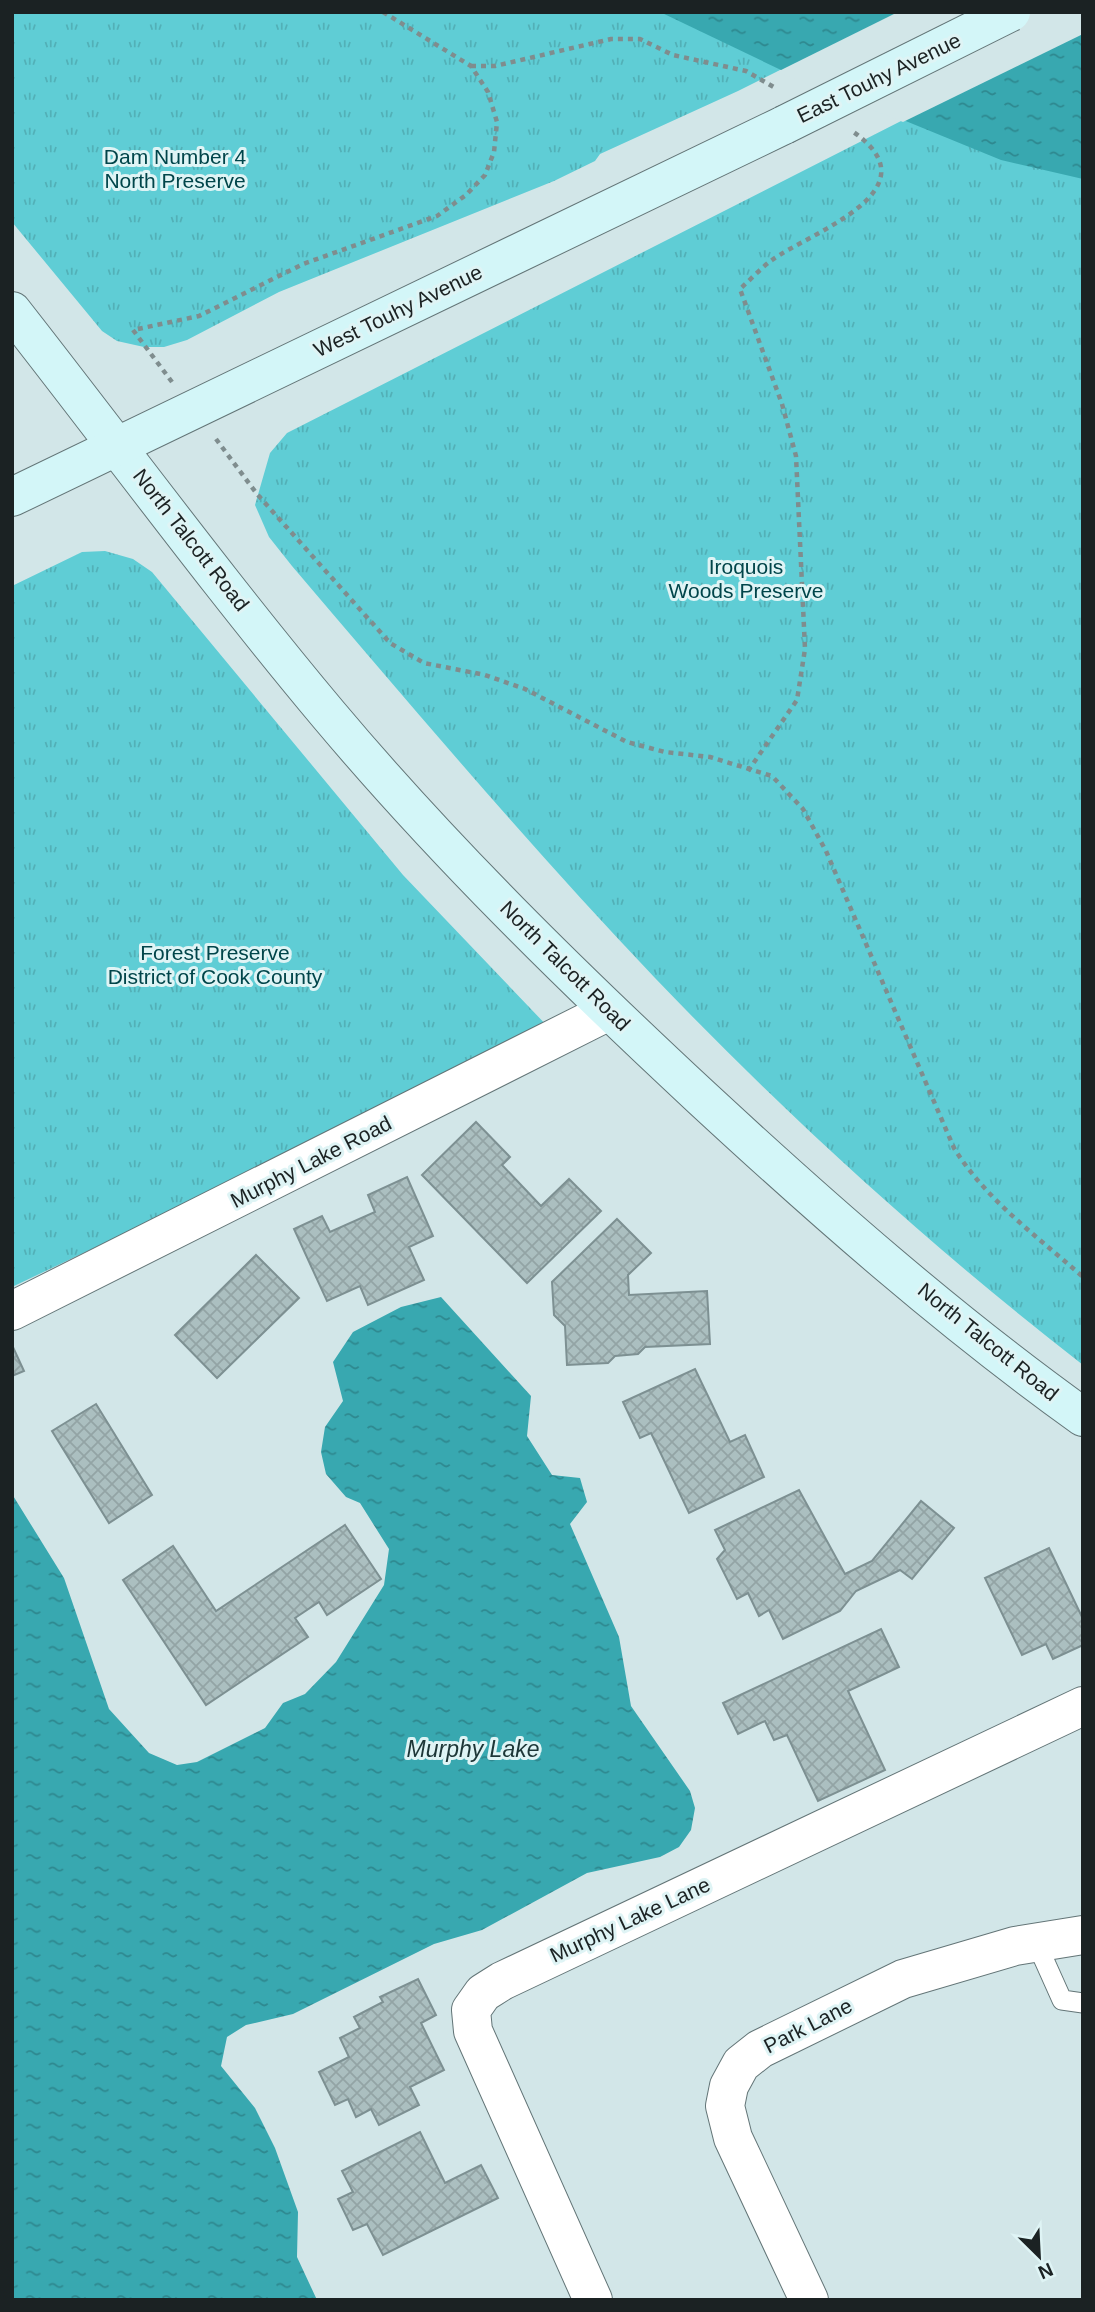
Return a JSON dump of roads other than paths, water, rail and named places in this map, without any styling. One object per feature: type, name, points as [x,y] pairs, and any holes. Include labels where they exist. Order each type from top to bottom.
[{"type":"main road","name":"East Touhy Avenue","points":[[784,125],[1011,12]]},
{"type":"main road","name":"West Touhy Avenue","points":[[12,497],[784,125]]},
{"type":"main road","name":"North Talcott Road","points":[[12,311],[329,715],[452,853],[609,1011],[793,1182],[1027,1377],[1083,1417]]},
{"type":"street","name":"Murphy Lake Road","points":[[12,1311],[609,1011]]},
{"type":"street","name":"Murphy Lake Lane","points":[[593,2300],[473,2031],[471,2010],[483,1993],[502,1981],[1083,1706]]},
{"type":"street","name":"Park Lane","points":[[808,2300],[733,2138],[725,2106],[729,2086],[741,2064],[760,2049],[904,1979],[962,1959],[1036,1942],[1083,1935]]},
{"type":"lane","points":[[1036,1942],[1062,2000],[1083,2003]]},
{"type":"water","points":[[660,12],[1083,12],[1083,179],[1001,160],[781,70]]},
{"type":"water","name":"Murphy Lake","points":[[441,1297],[531,1396],[527,1436],[552,1475],[580,1478],[587,1502],[570,1524],[619,1637],[631,1706],[690,1791],[695,1808],[691,1830],[679,1847],[660,1857],[587,1873],[482,1930],[434,1944],[293,2014],[246,2025],[227,2037],[221,2066],[255,2108],[275,2148],[298,2212],[297,2257],[317,2300],[12,2300],[12,1494],[64,1578],[109,1709],[149,1753],[177,1765],[197,1762],[265,1728],[283,1703],[305,1694],[336,1662],[384,1585],[389,1549],[360,1503],[346,1497],[326,1474],[321,1452],[325,1427],[343,1401],[333,1362],[353,1332],[401,1307]]},
{"type":"park label","name":"Dam Number 4 North Preserve","points":[[175,169]]},
{"type":"park label","name":"Iroquois Woods Preserve","points":[[746,579]]},
{"type":"park label","name":"Forest Preserve District of Cook County","points":[[215,965]]}]
